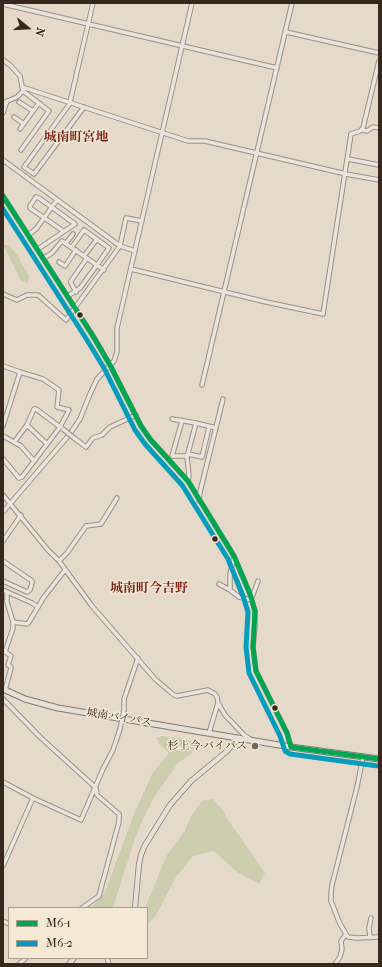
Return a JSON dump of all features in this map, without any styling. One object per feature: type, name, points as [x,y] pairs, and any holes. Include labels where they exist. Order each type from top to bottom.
[{"type":"highway","name":"城南バイパス","points":[[4,689],[25,699],[58,708],[253,741],[379,759]]},
{"type":"main road","points":[[135,907],[139,864],[144,847],[170,805],[191,780],[226,752],[239,738]]},
{"type":"street","points":[[84,106],[34,174],[24,167],[71,102],[93,3]]},
{"type":"street","points":[[3,512],[69,435],[80,419],[97,379],[114,361],[117,352],[117,328],[192,3]]},
{"type":"street","points":[[202,385],[292,3]]},
{"type":"street","points":[[3,4],[277,68]]},
{"type":"street","points":[[286,32],[379,53]]},
{"type":"street","points":[[3,60],[20,76],[23,89],[49,111],[20,150]]},
{"type":"street","points":[[362,130],[379,61]]},
{"type":"street","points":[[23,89],[84,106],[188,141],[205,141],[346,174],[379,180]]},
{"type":"street","points":[[3,113],[5,102],[17,97],[23,89]]},
{"type":"street","points":[[19,102],[33,111]]},
{"type":"street","points":[[20,129],[39,104]]},
{"type":"street","points":[[14,117],[24,124]]},
{"type":"street","points":[[131,269],[223,292],[323,314],[346,174],[351,134],[374,127],[379,128]]},
{"type":"street","points":[[49,133],[59,140]]},
{"type":"street","points":[[348,159],[379,165]]},
{"type":"street","points":[[3,160],[120,246],[135,251]]},
{"type":"street","points":[[3,196],[76,308],[110,365],[136,415],[140,426],[188,481],[199,502],[224,538],[234,556],[254,611],[255,626],[253,647],[256,671],[287,733],[291,747]]},
{"type":"street","points":[[38,249],[75,224],[37,197],[33,201],[30,208],[63,231]]},
{"type":"street","points":[[28,235],[36,229],[57,200]]},
{"type":"street","points":[[3,294],[17,300],[27,295],[38,295],[66,320],[104,270],[120,246],[126,218],[142,221]]},
{"type":"street","points":[[68,296],[80,288],[109,248],[84,230],[72,247]]},
{"type":"street","points":[[66,243],[72,234]]},
{"type":"street","points":[[76,292],[71,283],[97,239]]},
{"type":"street","points":[[44,258],[52,253],[62,241],[104,270]]},
{"type":"street","points":[[59,262],[65,266],[76,250]]},
{"type":"street","points":[[3,366],[43,379],[59,390],[57,407],[69,410],[62,428],[47,444],[22,477],[19,478],[3,459]]},
{"type":"street","points":[[3,426],[20,372]]},
{"type":"street","points":[[199,502],[200,492],[223,399]]},
{"type":"street","points":[[15,441],[27,425],[34,409],[86,447],[93,438],[102,435],[110,427],[136,415]]},
{"type":"street","points":[[172,418],[216,428]]},
{"type":"street","points":[[182,420],[172,456],[188,455],[202,457],[210,427]]},
{"type":"street","points":[[188,481],[188,455],[196,423]]},
{"type":"street","points":[[27,425],[47,444]]},
{"type":"street","points":[[3,436],[15,441],[34,461]]},
{"type":"street","points":[[3,495],[59,562],[92,606],[156,679],[174,695],[180,696],[208,690],[215,694],[225,715],[244,735],[253,741]]},
{"type":"street","points":[[59,562],[68,552],[86,526],[102,524],[117,498]]},
{"type":"street","points":[[3,541],[20,515]]},
{"type":"street","points":[[230,590],[230,574],[234,556]]},
{"type":"street","points":[[3,567],[4,562],[32,581],[32,583],[30,590],[27,592],[3,581]]},
{"type":"street","points":[[13,622],[27,624],[29,622],[44,597],[65,570]]},
{"type":"street","points":[[251,600],[258,581]]},
{"type":"street","points":[[219,584],[239,597],[251,600]]},
{"type":"street","points":[[5,591],[38,607]]},
{"type":"street","points":[[4,689],[11,668],[8,664],[11,656],[4,651],[12,634],[13,622],[5,591]]},
{"type":"street","points":[[3,782],[33,798],[81,820],[120,729],[124,710],[124,699],[138,658]]},
{"type":"street","points":[[3,699],[40,737],[96,788],[97,795],[119,814],[119,822],[100,892],[98,896],[83,907]]},
{"type":"street","points":[[209,733],[218,703]]},
{"type":"street","points":[[363,757],[331,893],[331,901],[337,918],[348,937],[379,937]]},
{"type":"street","points":[[3,866],[33,798]]},
{"type":"street","points":[[370,938],[369,928],[371,918]]},
{"type":"street","points":[[334,964],[340,957],[342,949],[341,941],[346,934]]},
{"type":"green space","points":[[3,245],[9,245],[18,256],[29,276],[28,283],[21,281]]},
{"type":"green space","points":[[162,736],[185,739],[196,743],[191,754],[178,763],[153,799],[134,841],[113,907],[92,907],[105,892],[134,814],[152,774],[169,753],[160,745],[156,738]]},
{"type":"green space","points":[[213,799],[223,810],[226,817],[265,873],[259,884],[237,872],[214,851],[193,856],[176,877],[155,917],[148,923],[148,907],[145,907],[167,855],[184,832],[191,816],[202,801]]},
{"type":"transit line","name":"M6-1","points":[[3,196],[93,336],[110,365],[141,426],[150,439],[188,481],[234,556],[250,594],[255,611],[253,647],[256,671],[287,733],[291,747],[379,759]]},
{"type":"transit line","name":"M6-2","points":[[3,209],[104,368],[135,430],[145,444],[182,485],[228,559],[248,612],[246,647],[249,673],[280,736],[285,751],[290,754],[378,766]]},
{"type":"place","name":"杉上今·バイパス","points":[[255,746]]},
{"type":"district","name":"城南町宮地","points":[[76,138]]},
{"type":"district","name":"城南町今吉野","points":[[149,589]]}]
